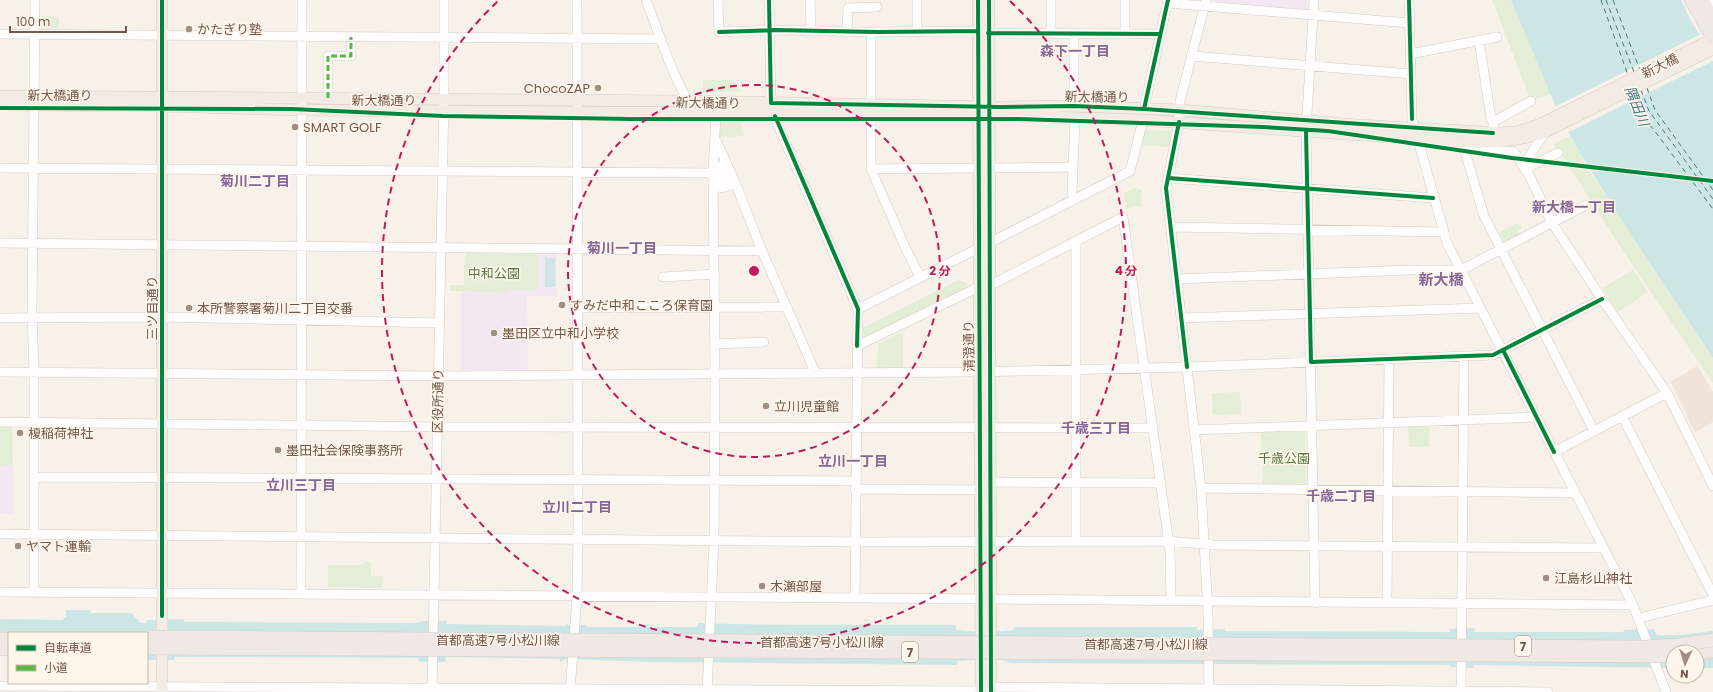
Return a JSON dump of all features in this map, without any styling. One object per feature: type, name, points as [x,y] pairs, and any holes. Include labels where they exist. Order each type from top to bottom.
[{"type":"highway","points":[[1691,0],[1713,39]]},
{"type":"highway","points":[[1702,0],[1713,21]]},
{"type":"highway","name":"首都高速7号小松川線","points":[[148,637],[1618,646],[1666,646],[1713,640]]},
{"type":"highway","name":"首都高速7号小松川線","points":[[148,648],[1665,656]]},
{"type":"main road","name":"三ツ目通り","points":[[162,0],[162,690]]},
{"type":"main road","name":"清澄通り","points":[[978,0],[983,32],[984,372],[985,427],[990,482],[985,541]]},
{"type":"main road","name":"清澄通り","points":[[983,32],[989,0]]},
{"type":"main road","name":"新大橋","points":[[1543,128],[1713,39]]},
{"type":"main road","name":"新大橋","points":[[1543,128],[1713,49]]},
{"type":"main road","name":"新大橋通り","points":[[0,96],[35,100],[162,101],[302,98],[444,99],[716,114],[773,108]]},
{"type":"main road","name":"新大橋通り","points":[[0,105],[35,100]]},
{"type":"main road","name":"新大橋通り","points":[[162,101],[302,110],[443,111],[690,101],[773,108],[871,108],[983,111],[1075,118],[1180,110],[1306,126]]},
{"type":"main road","name":"新大橋通り","points":[[983,111],[1074,106],[1143,114],[1179,122],[1306,126],[1415,134],[1517,132],[1543,128]]},
{"type":"main road","name":"新大橋通り","points":[[1415,134],[1462,145],[1513,141],[1543,128]]},
{"type":"main road","name":"清澄通り","points":[[985,427],[981,490],[985,541],[986,690]]},
{"type":"street","points":[[34,592],[33,244],[35,0]]},
{"type":"street","points":[[301,594],[302,0]]},
{"type":"street","name":"区役所通り","points":[[432,690],[444,99],[444,0]]},
{"type":"street","points":[[570,690],[577,596],[578,539],[577,0]]},
{"type":"street","points":[[646,0],[683,94],[690,101]]},
{"type":"street","points":[[718,0],[719,32],[811,30],[871,32],[917,31],[1160,34]]},
{"type":"street","points":[[769,0],[773,108],[858,309],[856,346],[854,598]]},
{"type":"street","points":[[810,0],[811,30]]},
{"type":"street","points":[[917,0],[917,31]]},
{"type":"street","points":[[1051,0],[1051,33]]},
{"type":"street","points":[[1125,33],[1126,0]]},
{"type":"street","points":[[1314,0],[1306,126],[1315,602]]},
{"type":"street","points":[[1409,0],[1412,119],[1442,232],[1602,548],[1633,606],[1666,692]]},
{"type":"street","points":[[858,309],[1130,171],[1168,1],[1205,3],[1314,15],[1409,23]]},
{"type":"street","points":[[1205,3],[1180,101],[1179,122],[1166,188],[1201,488],[1209,625],[1209,691]]},
{"type":"street","points":[[847,31],[848,8],[877,7]]},
{"type":"street","points":[[871,32],[871,169],[905,247],[920,277]]},
{"type":"street","points":[[0,34],[661,39]]},
{"type":"street","points":[[1074,34],[1074,106]]},
{"type":"street","points":[[1410,54],[1497,36]]},
{"type":"street","points":[[328,98],[328,56],[350,56],[351,37]]},
{"type":"street","points":[[1479,40],[1491,119],[1493,122],[1493,133]]},
{"type":"street","points":[[1192,56],[1411,74]]},
{"type":"street","points":[[1493,122],[1531,101]]},
{"type":"street","points":[[707,691],[712,597],[715,480],[715,251],[713,173],[716,114]]},
{"type":"street","points":[[1074,199],[1072,193],[1075,118]]},
{"type":"street","points":[[1528,171],[1527,160],[1543,128]]},
{"type":"street","points":[[715,138],[735,182],[762,252],[816,374]]},
{"type":"street","points":[[1532,149],[1525,152],[1514,152],[1462,145],[1484,216],[1594,431]]},
{"type":"street","points":[[1514,152],[1528,171],[1552,221],[1602,299],[1667,393],[1713,486]]},
{"type":"street","points":[[1528,171],[1558,153]]},
{"type":"street","points":[[871,169],[1073,167]]},
{"type":"street","points":[[0,168],[713,173]]},
{"type":"street","points":[[1168,178],[1433,198]]},
{"type":"street","points":[[1177,279],[1461,270],[1552,221],[1586,205]]},
{"type":"street","points":[[856,346],[984,287],[1123,217],[1168,541],[1171,601]]},
{"type":"street","points":[[1171,227],[1442,232]]},
{"type":"street","points":[[1076,242],[1076,541]]},
{"type":"street","points":[[0,243],[762,252]]},
{"type":"street","points":[[663,277],[715,274]]},
{"type":"street","points":[[0,372],[439,376],[816,374],[1187,367],[1493,355],[1602,299]]},
{"type":"street","points":[[577,308],[786,307]]},
{"type":"street","points":[[1181,318],[1481,308]]},
{"type":"street","points":[[0,318],[162,317],[440,322]]},
{"type":"street","points":[[715,344],[764,342]]},
{"type":"street","points":[[1461,692],[1463,604],[1464,356]]},
{"type":"street","points":[[1387,603],[1389,547],[1389,359]]},
{"type":"street","points":[[1554,452],[1667,393]]},
{"type":"street","points":[[1622,416],[1713,595]]},
{"type":"street","points":[[1195,430],[1464,421],[1536,417]]},
{"type":"street","points":[[0,422],[438,427],[1152,428]]},
{"type":"street","points":[[34,477],[715,480],[981,490]]},
{"type":"street","points":[[990,482],[1160,483]]},
{"type":"street","points":[[1201,488],[1574,493]]},
{"type":"street","points":[[0,534],[855,542],[1168,541],[1205,545],[1602,548]]},
{"type":"street","points":[[0,592],[854,598],[1633,606]]},
{"type":"street","points":[[1638,618],[1713,600]]},
{"type":"street","points":[[0,686],[33,689],[162,690],[1127,690],[1548,692]]},
{"type":"shaded area","points":[[1213,0],[1308,0],[1307,10],[1212,2]]},
{"type":"shaded area","name":"墨田区立中和小学校","points":[[537,254],[557,254],[557,296],[527,296],[528,370],[461,370],[461,292],[506,293],[507,290],[537,290]]},
{"type":"shaded area","points":[[1697,366],[1713,392],[1713,422],[1695,432],[1671,382]]},
{"type":"shaded area","points":[[0,465],[13,465],[14,514],[0,514]]},
{"type":"green space","points":[[1492,0],[1511,0],[1551,94],[1531,101]]},
{"type":"green space","points":[[42,16],[59,17],[59,28],[41,28]]},
{"type":"green space","points":[[703,80],[731,80],[743,92],[703,92]]},
{"type":"green space","points":[[717,115],[739,115],[745,136],[717,137]]},
{"type":"green space","points":[[1145,130],[1172,131],[1168,147],[1141,145]]},
{"type":"green space","points":[[1571,136],[1596,181],[1713,358],[1713,383],[1623,251],[1560,152],[1558,153],[1554,144]]},
{"type":"green space","points":[[1135,188],[1142,190],[1141,207],[1126,209],[1124,193]]},
{"type":"green space","points":[[1517,223],[1523,228],[1518,230],[1520,235],[1504,242],[1499,232]]},
{"type":"green space","name":"中和公園","points":[[465,253],[537,254],[537,290],[507,290],[506,293],[450,291],[450,285],[464,285]]},
{"type":"green space","points":[[1633,270],[1648,292],[1618,312],[1602,288]]},
{"type":"green space","points":[[958,280],[967,284],[967,289],[866,338],[862,335],[862,328]]},
{"type":"green space","points":[[900,333],[903,335],[903,368],[877,369],[878,344]]},
{"type":"green space","points":[[1240,392],[1241,414],[1213,415],[1212,393]]},
{"type":"green space","points":[[0,427],[12,427],[13,465],[0,465]]},
{"type":"green space","points":[[1408,427],[1430,427],[1429,447],[1410,447]]},
{"type":"green space","name":"千歳公園","points":[[1261,432],[1305,432],[1306,484],[1263,484]]},
{"type":"green space","points":[[364,562],[371,562],[371,576],[383,576],[382,588],[328,587],[328,565],[364,565]]},
{"type":"water","name":"隅田川","points":[[1511,0],[1681,0],[1692,23],[1713,55],[1713,358],[1654,270],[1597,180],[1561,119]]},
{"type":"water","points":[[545,258],[555,258],[555,287],[545,287]]},
{"type":"water","points":[[66,610],[90,610],[91,613],[131,613],[141,623],[147,623],[147,620],[184,619],[184,622],[420,623],[421,621],[447,621],[447,624],[565,626],[566,624],[587,625],[587,627],[698,627],[698,623],[795,625],[956,625],[956,630],[984,632],[1013,630],[1014,627],[1197,627],[1197,630],[1225,629],[1225,631],[1450,632],[1450,629],[1474,628],[1475,632],[1623,632],[1624,630],[1654,629],[1657,635],[1681,635],[1713,631],[1713,668],[1705,668],[1705,644],[1665,644],[1665,668],[1474,665],[1473,668],[1450,667],[1450,665],[1010,663],[1000,660],[985,659],[957,661],[957,665],[650,662],[566,659],[560,662],[560,659],[446,657],[445,662],[419,662],[418,658],[175,657],[175,660],[148,660],[148,632],[8,632],[8,656],[0,656],[0,619],[63,620],[64,617],[66,617]]},
{"type":"pier","points":[[1701,34],[1713,51],[1713,61],[1567,133],[1554,107]]},
{"type":"ferry route","points":[[1601,0],[1628,75]]},
{"type":"ferry route","points":[[1606,0],[1634,72]]},
{"type":"ferry route","points":[[1613,0],[1640,70]]},
{"type":"ferry route","points":[[1647,88],[1655,110],[1713,190]]},
{"type":"ferry route","points":[[1641,90],[1649,111],[1713,199]]},
{"type":"ferry route","points":[[1634,93],[1642,114],[1713,209]]},
{"type":"marked path","points":[[328,98],[328,56],[351,56],[351,37]]},
{"type":"cycle path","points":[[162,0],[162,616]]},
{"type":"cycle path","points":[[769,0],[771,103],[1001,107],[1074,106],[1144,109],[1493,133]]},
{"type":"cycle path","points":[[978,0],[981,692]]},
{"type":"cycle path","points":[[989,0],[991,692]]},
{"type":"cycle path","points":[[1144,109],[1168,0]]},
{"type":"cycle path","points":[[1409,0],[1412,119]]},
{"type":"cycle path","points":[[719,32],[775,30],[877,32],[978,31]]},
{"type":"cycle path","points":[[988,33],[1160,34]]},
{"type":"cycle path","points":[[0,108],[292,109],[443,116],[632,119],[1019,119],[1263,127],[1328,131],[1512,158],[1713,181]]},
{"type":"cycle path","points":[[775,116],[858,309],[857,346]]},
{"type":"cycle path","points":[[1179,122],[1166,188],[1187,367]]},
{"type":"cycle path","points":[[1306,131],[1311,362],[1493,355],[1602,299]]},
{"type":"cycle path","points":[[1168,178],[1433,198]]},
{"type":"cycle path","points":[[1503,350],[1554,452]]},
{"type":"place","name":"かたぎり塾","points":[[189,29]]},
{"type":"place","name":"ChocoZAP","points":[[598,88]]},
{"type":"place","name":"SMART GOLF","points":[[295,127]]},
{"type":"place","name":"すみだ中和こころ保育園","points":[[562,305]]},
{"type":"place","name":"本所警察署菊川二丁目交番","points":[[189,308]]},
{"type":"place","name":"墨田区立中和小学校","points":[[494,333]]},
{"type":"place","name":"立川児童館","points":[[766,406]]},
{"type":"place","name":"榎稲荷神社","points":[[20,433]]},
{"type":"place","name":"墨田社会保険事務所","points":[[278,450]]},
{"type":"place","name":"ヤマト運輸","points":[[18,546]]},
{"type":"place","name":"江島杉山神社","points":[[1546,578]]},
{"type":"place","name":"木瀬部屋","points":[[762,586]]},
{"type":"district","name":"森下一丁目","points":[[1075,51]]},
{"type":"district","name":"菊川二丁目","points":[[255,181]]},
{"type":"district","name":"新大橋一丁目","points":[[1574,207]]},
{"type":"district","name":"菊川一丁目","points":[[622,248]]},
{"type":"district","name":"新大橋","points":[[1441,279]]},
{"type":"district","name":"千歳三丁目","points":[[1096,428]]},
{"type":"district","name":"立川一丁目","points":[[853,461]]},
{"type":"district","name":"立川三丁目","points":[[301,485]]},
{"type":"district","name":"千歳二丁目","points":[[1341,496]]},
{"type":"district","name":"立川二丁目","points":[[577,507]]}]
